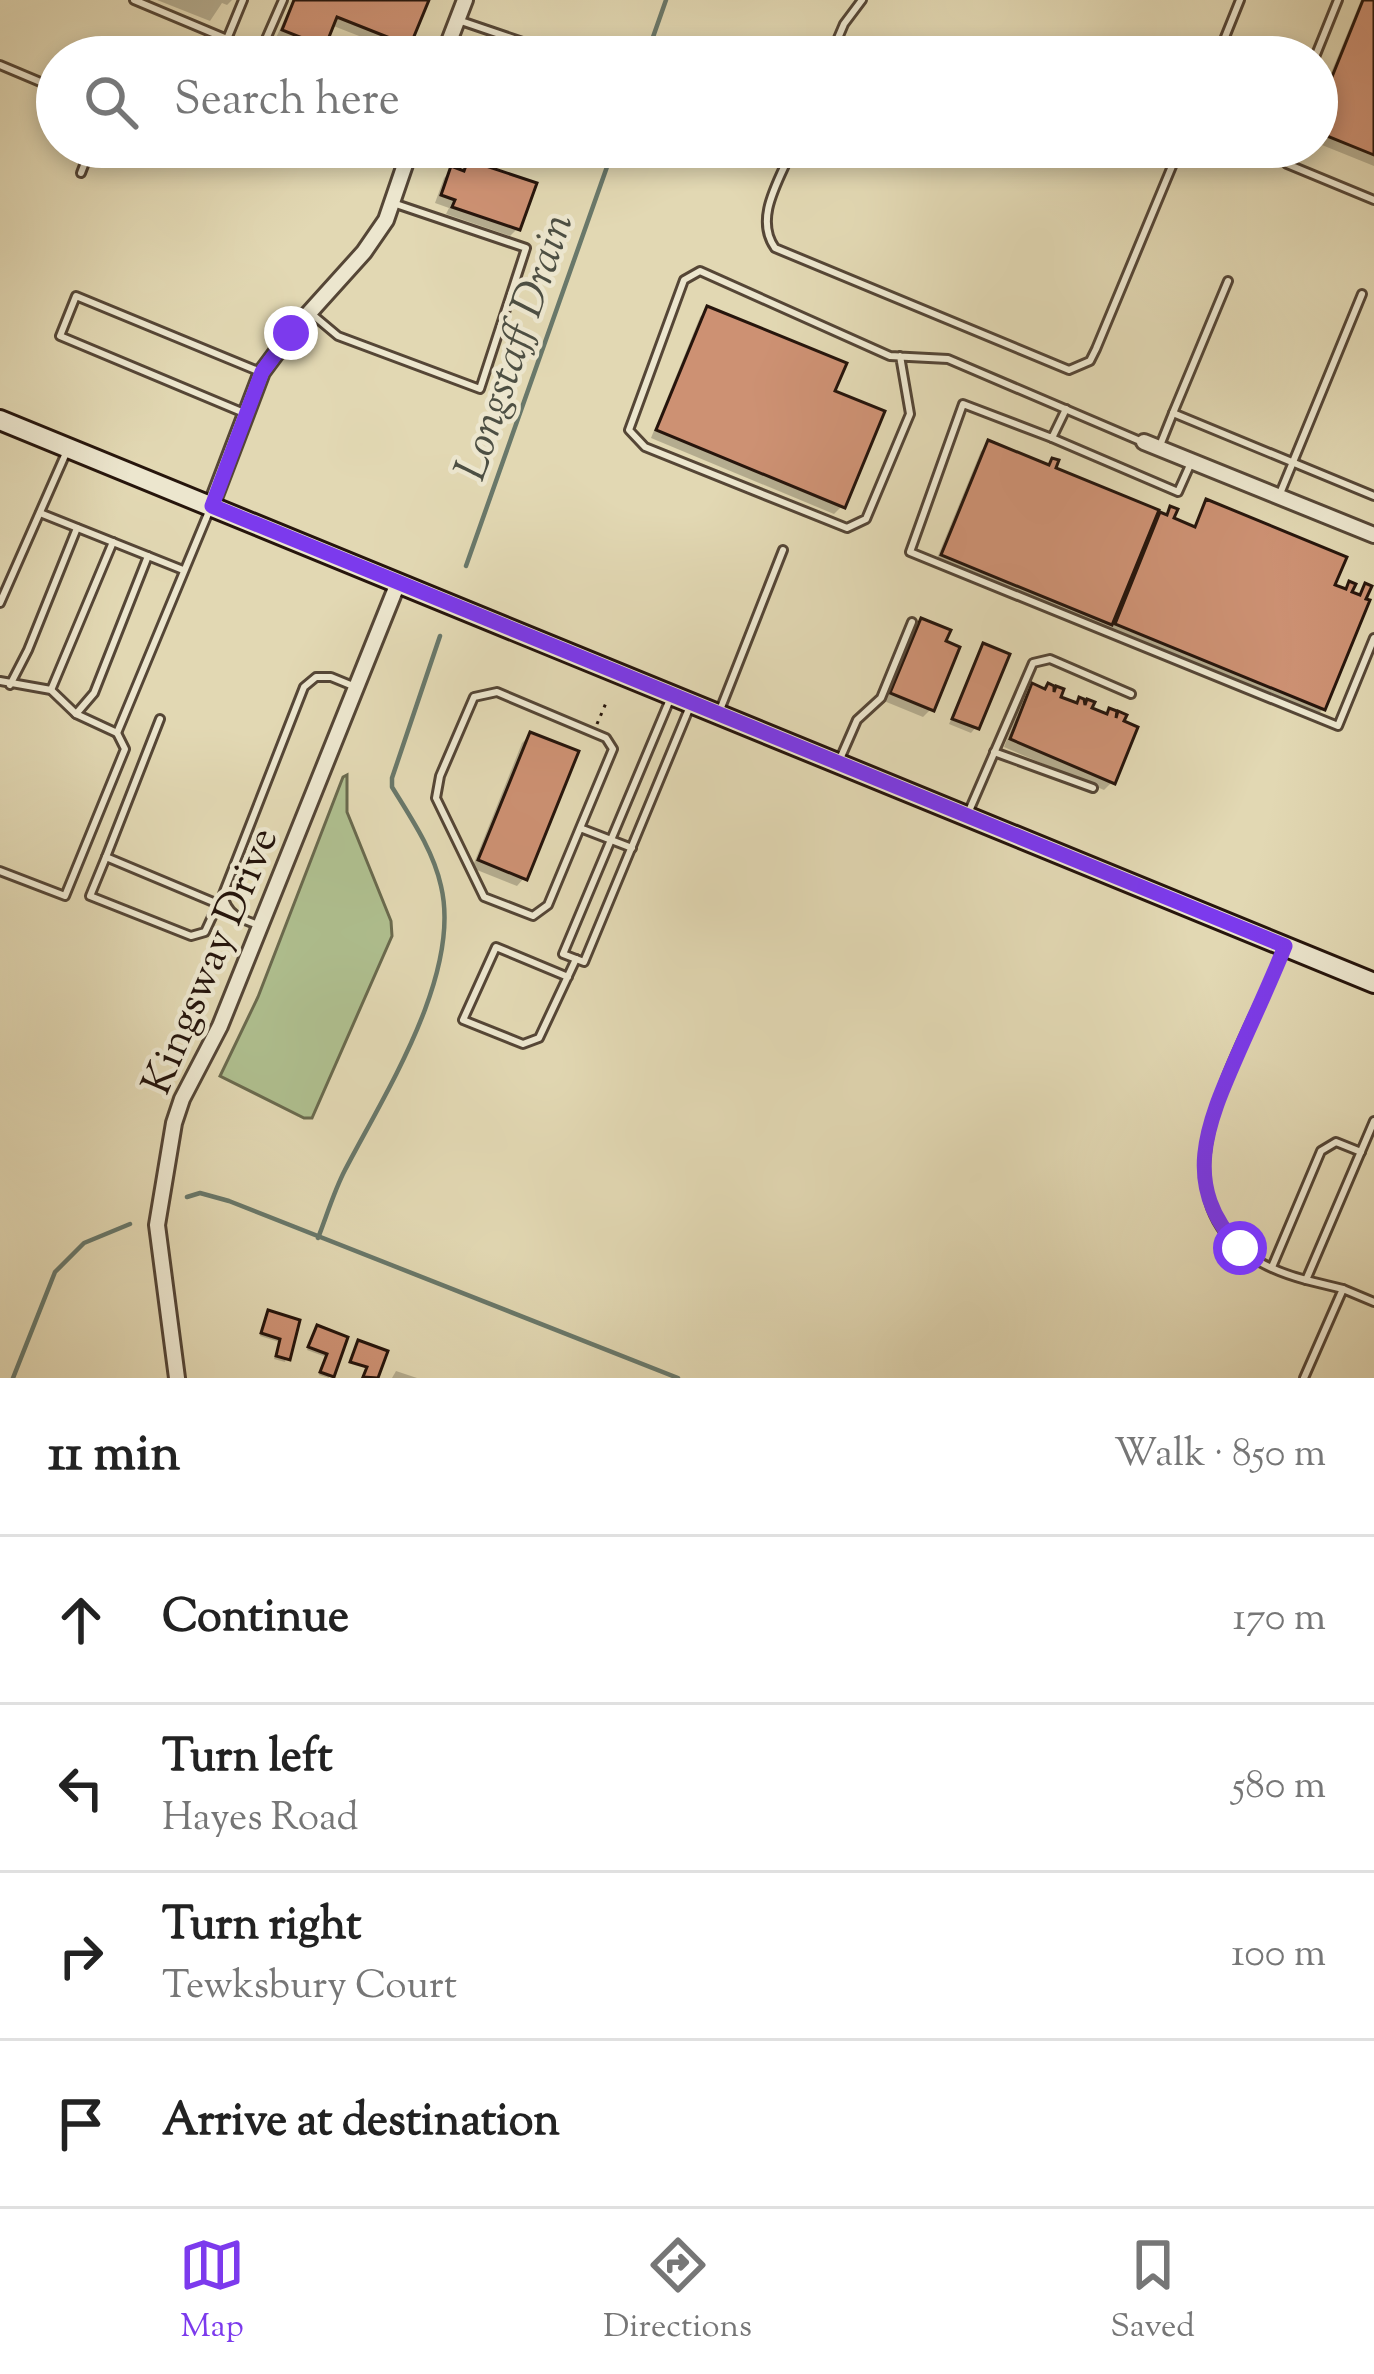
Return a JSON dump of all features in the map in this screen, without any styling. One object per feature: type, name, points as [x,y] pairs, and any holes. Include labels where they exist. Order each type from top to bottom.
[{"type":"main road","points":[[0,420],[1374,983]]},
{"type":"street","points":[[452,36],[465,0]]},
{"type":"street","points":[[212,506],[262,372],[375,236],[404,168]]},
{"type":"street","points":[[1151,445],[1373,533]]},
{"type":"street","name":"Kingsway Drive","points":[[177,1378],[157,1225],[182,1099],[220,1027],[398,583]]},
{"type":"lane","points":[[134,0],[220,36]]},
{"type":"lane","points":[[228,36],[243,0]]},
{"type":"lane","points":[[267,36],[283,0]]},
{"type":"lane","points":[[839,36],[862,0]]},
{"type":"lane","points":[[1225,36],[1240,0]]},
{"type":"lane","points":[[1323,36],[1338,0]]},
{"type":"lane","points":[[458,20],[505,36]]},
{"type":"lane","points":[[0,65],[36,80]]},
{"type":"lane","points":[[81,173],[83,168]]},
{"type":"lane","points":[[785,168],[767,211],[768,238],[776,248],[1069,370],[1090,361],[1171,168]]},
{"type":"lane","points":[[1297,168],[1374,200]]},
{"type":"lane","points":[[310,312],[338,336],[480,389],[526,248],[393,198]]},
{"type":"lane","points":[[900,356],[910,414],[866,519],[847,528],[645,447],[629,430],[685,280],[700,272],[890,356],[900,356],[948,359],[1151,445],[1174,413],[1228,280]]},
{"type":"lane","points":[[1279,497],[1362,294]]},
{"type":"lane","points":[[244,413],[60,336],[76,296],[262,372]]},
{"type":"lane","points":[[1192,461],[1178,492],[963,404],[910,552],[1338,726],[1374,638]]},
{"type":"lane","points":[[1052,438],[1066,409]]},
{"type":"lane","points":[[1174,413],[1374,496]]},
{"type":"lane","points":[[0,603],[69,448]]},
{"type":"lane","points":[[117,733],[212,506]]},
{"type":"lane","points":[[40,513],[183,570]]},
{"type":"lane","points":[[10,685],[77,528]]},
{"type":"lane","points":[[51,690],[113,542]]},
{"type":"lane","points":[[718,713],[783,550]]},
{"type":"lane","points":[[76,714],[94,693],[148,556]]},
{"type":"lane","points":[[838,762],[857,720],[881,698],[912,622]]},
{"type":"lane","points":[[967,816],[1034,663],[1050,658],[1131,694]]},
{"type":"lane","points":[[160,719],[90,896],[191,937],[206,932],[222,906],[304,687],[316,677],[331,677],[357,687]]},
{"type":"lane","points":[[0,681],[51,690],[76,714],[117,733],[125,749],[64,896],[0,871]]},
{"type":"lane","points":[[497,692],[606,738],[613,749],[580,828],[548,905],[533,916],[484,897],[436,798],[440,776],[474,697],[497,692]]},
{"type":"lane","points":[[682,698],[632,848],[584,962],[576,959],[563,953],[610,840],[682,698]]},
{"type":"lane","points":[[994,752],[1093,788]]},
{"type":"lane","points":[[580,828],[632,848]]},
{"type":"lane","points":[[106,857],[261,926]]},
{"type":"lane","points":[[1285,946],[1212,1116],[1203,1157],[1216,1219],[1240,1248],[1271,1268],[1374,1301]]},
{"type":"lane","points":[[568,977],[496,947],[463,1020],[523,1044],[539,1038],[568,977],[576,959]]},
{"type":"lane","points":[[1306,1280],[1374,1121]]},
{"type":"lane","points":[[1271,1268],[1321,1151],[1336,1142],[1361,1152]]},
{"type":"lane","points":[[1304,1378],[1343,1289]]},
{"type":"path","points":[[593,733],[606,703]]},
{"type":"green space","points":[[347,775],[347,812],[391,921],[392,936],[312,1118],[304,1118],[220,1076],[258,997]]},
{"type":"building","points":[[294,0],[429,0],[414,36],[385,36],[337,17],[329,36],[297,36],[282,30]]},
{"type":"building","points":[[1363,0],[1374,0],[1374,155],[1338,140],[1338,62]]},
{"type":"building","points":[[450,168],[492,168],[537,183],[520,230],[452,207],[455,200],[441,195]]},
{"type":"building","points":[[707,306],[847,363],[835,391],[885,411],[845,508],[656,430]]},
{"type":"building","points":[[988,440],[1049,465],[1052,458],[1059,460],[1056,468],[1159,510],[1112,625],[941,555]]},
{"type":"building","points":[[1206,499],[1347,557],[1335,585],[1346,589],[1349,581],[1356,584],[1352,592],[1360,595],[1365,583],[1372,586],[1325,710],[1115,624],[1160,512],[1167,515],[1170,506],[1178,509],[1174,518],[1195,527]]},
{"type":"building","points":[[921,618],[951,630],[946,641],[960,647],[934,711],[890,693]]},
{"type":"building","points":[[983,643],[1010,654],[979,729],[952,719]]},
{"type":"building","points":[[1032,683],[1045,689],[1048,683],[1054,692],[1056,686],[1064,689],[1061,697],[1077,703],[1079,697],[1085,705],[1087,699],[1095,702],[1092,708],[1107,714],[1109,708],[1117,711],[1116,718],[1118,711],[1127,715],[1124,721],[1138,727],[1115,784],[1010,739]]},
{"type":"building","points":[[530,732],[579,751],[527,880],[478,860]]},
{"type":"building","points":[[268,1310],[300,1320],[290,1360],[276,1356],[280,1339],[261,1333]]},
{"type":"building","points":[[317,1325],[348,1337],[334,1377],[320,1372],[327,1354],[308,1347]]},
{"type":"building","points":[[358,1340],[388,1351],[378,1378],[363,1377],[367,1367],[350,1362]]},
{"type":"waterway","name":"Longstaff Drain","points":[[653,36],[666,0]]},
{"type":"waterway","name":"Longstaff Drain","points":[[466,566],[607,168]]},
{"type":"waterway","name":"Longstaff Drain","points":[[318,1238],[341,1178],[416,1032],[440,957],[445,920],[441,886],[421,835],[392,787],[440,636]]},
{"type":"waterway","points":[[187,1197],[200,1193],[229,1201],[678,1378]]},
{"type":"waterway","points":[[13,1378],[55,1272],[84,1243],[130,1224]]},
{"type":"route","points":[[291,333],[262,372],[212,506],[1285,946],[1206,1136],[1204,1178],[1209,1198],[1216,1219],[1240,1248]]}]
